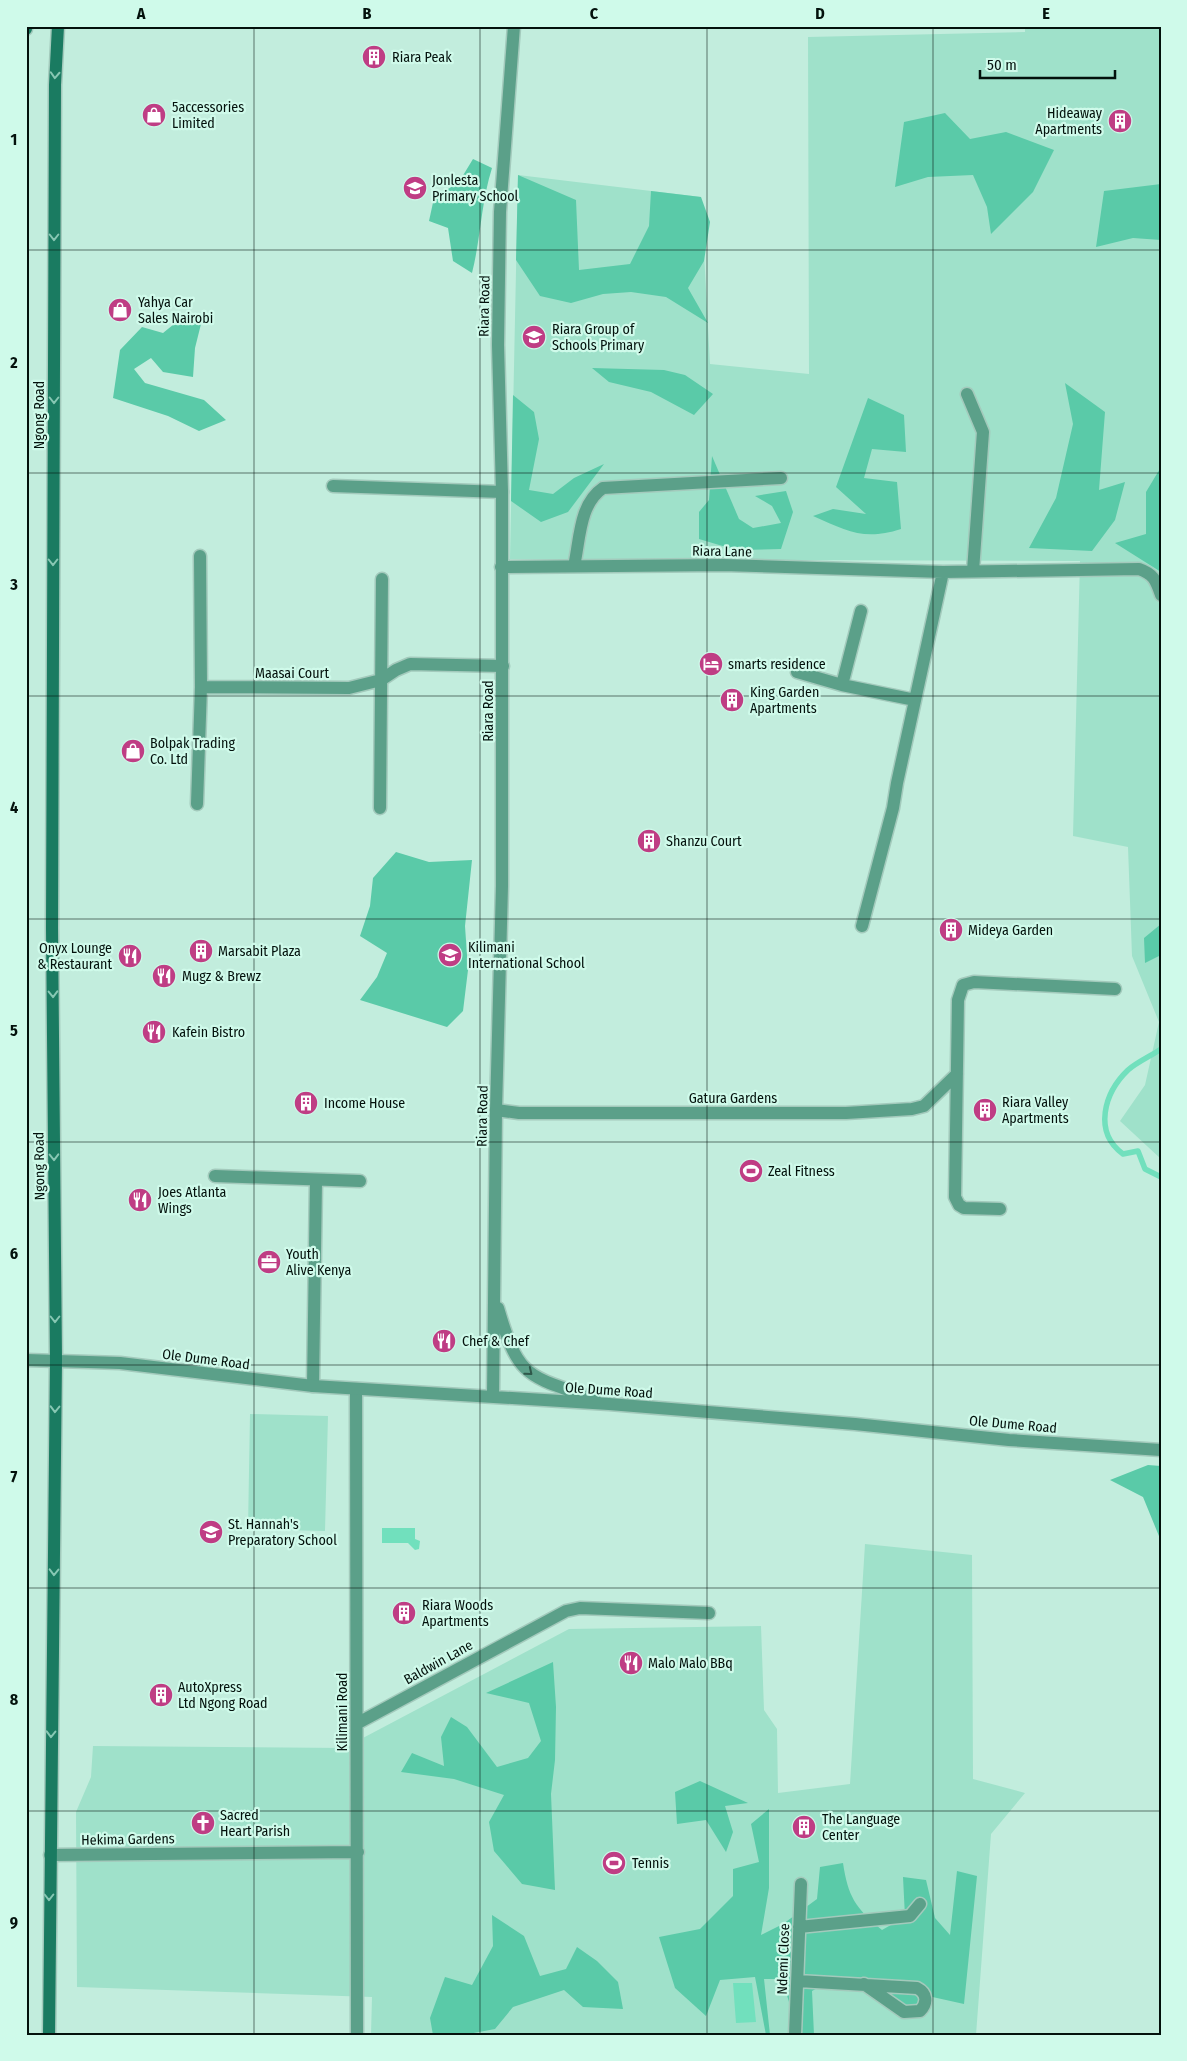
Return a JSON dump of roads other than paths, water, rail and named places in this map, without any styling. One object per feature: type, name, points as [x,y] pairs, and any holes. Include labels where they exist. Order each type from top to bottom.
[{"type":"main road","name":"Ngong Road","points":[[49,2035],[56,1360],[52,918],[55,104],[58,26]]},
{"type":"street","name":"Riara Road","points":[[494,1398],[496,1110],[502,886],[502,492],[498,345],[500,193],[514,26]]},
{"type":"street","points":[[967,394],[982,432],[973,571]]},
{"type":"street","points":[[574,566],[586,506],[593,495],[603,488],[781,478]]},
{"type":"street","points":[[334,486],[502,492]]},
{"type":"street","points":[[197,804],[201,687],[200,556]]},
{"type":"street","name":"Riara Lane","points":[[501,566],[723,565],[943,572],[1139,570],[1149,572],[1156,579],[1161,595]]},
{"type":"street","points":[[862,926],[893,808],[943,572]]},
{"type":"street","points":[[380,808],[382,579]]},
{"type":"street","points":[[842,685],[861,611]]},
{"type":"street","name":"Maasai Court","points":[[201,687],[349,688],[381,680],[396,670],[410,664],[503,666]]},
{"type":"street","points":[[797,672],[842,685],[915,700]]},
{"type":"street","points":[[1000,1209],[964,1208],[958,1205],[955,1197],[958,1000],[963,985],[974,982],[1115,989]]},
{"type":"street","name":"Gatura Gardens","points":[[496,1110],[520,1113],[846,1113],[902,1109],[924,1106],[957,1074]]},
{"type":"street","points":[[215,1176],[316,1181],[360,1181]]},
{"type":"street","points":[[313,1386],[316,1181]]},
{"type":"street","points":[[495,1298],[508,1344],[519,1364],[542,1381],[609,1404]]},
{"type":"street","name":"Ole Dume Road","points":[[26,1360],[120,1363],[313,1386],[609,1404],[855,1424],[1009,1440],[1161,1450]]},
{"type":"street","name":"Kilimani Road","points":[[356,1389],[357,2035]]},
{"type":"street","name":"Baldwin Lane","points":[[358,1723],[441,1680],[553,1615],[589,1608],[709,1613]]},
{"type":"street","name":"Hekima Gardens","points":[[50,1855],[358,1852]]},
{"type":"street","name":"Ndemi Close","points":[[796,2035],[801,1884]]},
{"type":"street","points":[[800,1927],[910,1916],[920,1904]]},
{"type":"street","points":[[798,1981],[864,1984]]},
{"type":"waterway","points":[[1161,1049],[1128,1070],[1113,1090],[1105,1112],[1105,1124],[1108,1135],[1114,1145],[1123,1154],[1138,1151],[1145,1169],[1161,1177]]},
{"type":"place","name":"Riara Peak","points":[[374,57]]},
{"type":"place","name":"5accessories Limited","points":[[154,115]]},
{"type":"place","name":"Hideaway Apartments","points":[[1120,121]]},
{"type":"place","name":"Jonlesta Primary School","points":[[415,188]]},
{"type":"place","name":"Yahya Car Sales Nairobi","points":[[120,310]]},
{"type":"place","name":"Riara Group of Schools Primary","points":[[534,337]]},
{"type":"place","name":"smarts residence","points":[[711,664]]},
{"type":"place","name":"King Garden Apartments","points":[[732,700]]},
{"type":"place","name":"Bolpak Trading Co. Ltd","points":[[133,751]]},
{"type":"place","name":"Shanzu Court","points":[[649,841]]},
{"type":"place","name":"Mideya Garden","points":[[951,930]]},
{"type":"place","name":"Marsabit Plaza","points":[[201,951]]},
{"type":"place","name":"Kilimani International School","points":[[450,955]]},
{"type":"place","name":"Onyx Lounge & Restaurant","points":[[130,956]]},
{"type":"place","name":"Mugz & Brewz","points":[[164,976]]},
{"type":"place","name":"Kafein Bistro","points":[[154,1032]]},
{"type":"place","name":"Income House","points":[[306,1103]]},
{"type":"place","name":"Riara Valley Apartments","points":[[985,1110]]},
{"type":"place","name":"Zeal Fitness","points":[[751,1171]]},
{"type":"place","name":"Joes Atlanta Wings","points":[[140,1200]]},
{"type":"place","name":"Youth Alive Kenya","points":[[269,1262]]},
{"type":"place","name":"Chef & Chef","points":[[444,1341]]},
{"type":"place","name":"St. Hannah's Preparatory School","points":[[211,1532]]},
{"type":"place","name":"Riara Woods Apartments","points":[[404,1613]]},
{"type":"place","name":"Malo Malo BBq","points":[[631,1663]]},
{"type":"place","name":"AutoXpress Ltd Ngong Road","points":[[161,1695]]},
{"type":"place","name":"Sacred Heart Parish","points":[[203,1823]]},
{"type":"place","name":"The Language Center","points":[[804,1827]]},
{"type":"place","name":"Tennis","points":[[614,1863]]}]
